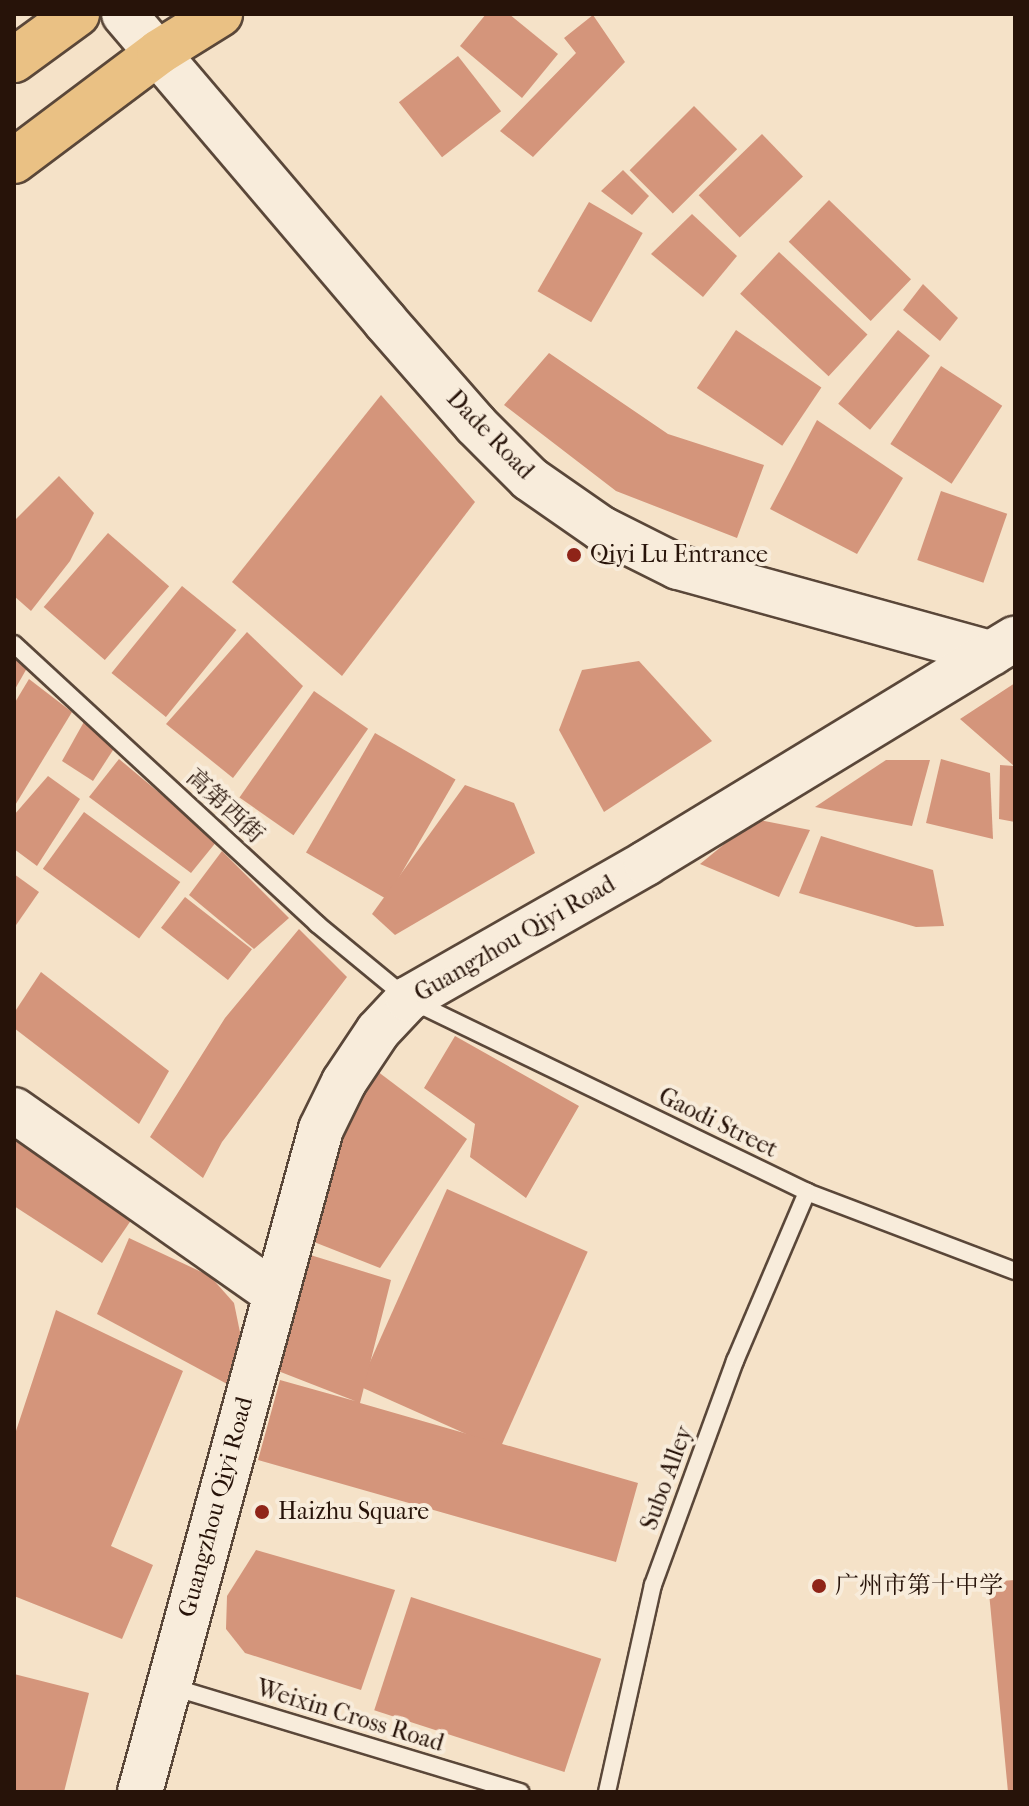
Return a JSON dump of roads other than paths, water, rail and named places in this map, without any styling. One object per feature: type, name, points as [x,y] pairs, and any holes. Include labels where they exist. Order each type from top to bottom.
[{"type":"main road","points":[[14,60],[77,14]]},
{"type":"main road","name":"Dade Road","points":[[124,14],[385,321],[476,425],[530,479],[602,529],[678,567],[1003,646]]},
{"type":"main road","points":[[14,161],[159,52],[220,14]]},
{"type":"main road","name":"Guangzhou Qiyi Road","points":[[140,1792],[321,1129],[344,1082],[378,1031],[408,999],[646,863],[1003,646]]},
{"type":"main road","points":[[14,1110],[274,1293]]},
{"type":"lane","name":"高第西街","points":[[14,644],[317,924],[408,999]]},
{"type":"lane","name":"Gaodi Street","points":[[408,999],[807,1192],[1015,1271]]},
{"type":"lane","name":"Subo Alley","points":[[607,1792],[653,1585],[735,1361],[807,1192]]},
{"type":"lane","name":"Weixin Cross Road","points":[[167,1686],[520,1792]]},
{"type":"place","name":"Qiyi Lu Entrance","points":[[574,555]]},
{"type":"place","name":"Haizhu Square","points":[[262,1512]]},
{"type":"place","name":"广州市第十中学","points":[[819,1586]]}]
